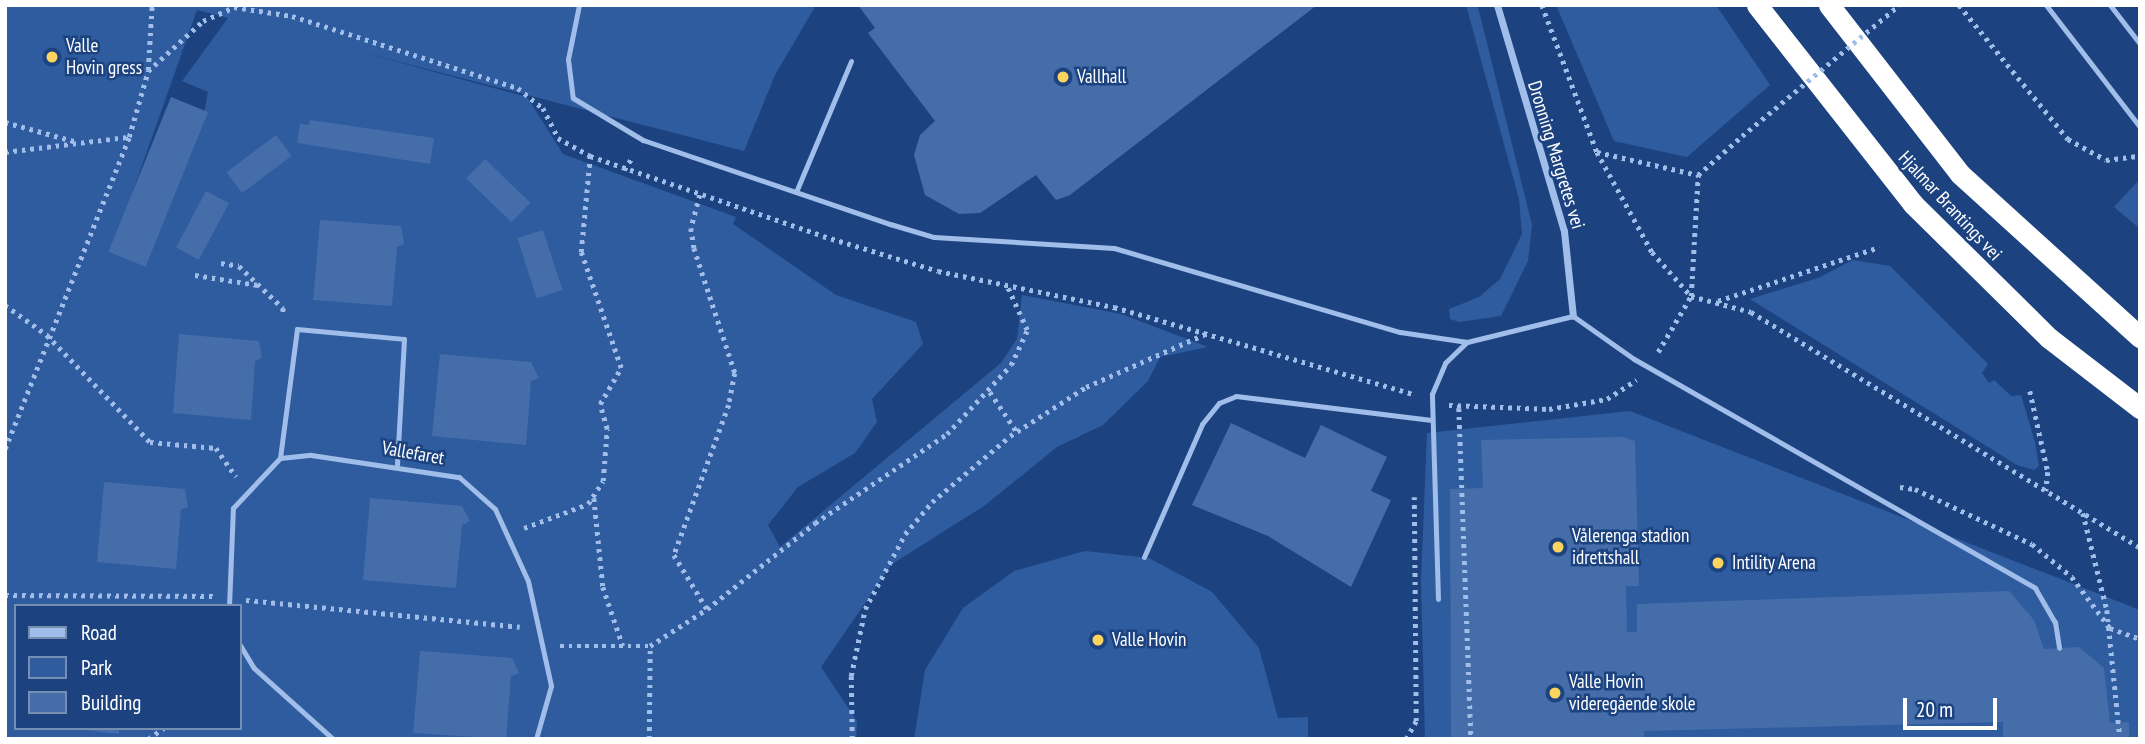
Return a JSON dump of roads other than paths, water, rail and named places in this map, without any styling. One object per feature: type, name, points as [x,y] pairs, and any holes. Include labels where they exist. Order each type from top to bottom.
[{"type":"highway","name":"Hjalmar Brantings vei","points":[[1757,5],[1923,214],[2049,338],[2140,408]]},
{"type":"highway","name":"Hjalmar Brantings vei","points":[[1829,5],[1960,174],[2140,337]]},
{"type":"street","name":"Dronning Margretes vei","points":[[1497,5],[1564,231],[1573,316]]},
{"type":"lane","points":[[579,5],[568,59],[573,99],[643,140],[934,237],[1114,248],[1401,332],[1466,342],[1573,316],[1650,367],[1855,482],[2035,588],[2055,622],[2059,648]]},
{"type":"lane","points":[[2046,5],[2140,127]]},
{"type":"lane","points":[[2110,5],[2140,44]]},
{"type":"lane","points":[[796,192],[850,61]]},
{"type":"lane","points":[[229,604],[233,508],[245,490],[280,458],[296,329],[404,339],[397,465]]},
{"type":"lane","points":[[1438,599],[1432,400],[1445,363],[1466,342]]},
{"type":"lane","points":[[1144,557],[1202,424],[1219,403],[1236,396],[1432,420]]},
{"type":"lane","name":"Vallefaret","points":[[280,458],[311,455],[397,465],[459,477],[495,509],[510,533],[542,630],[551,686],[536,739]]},
{"type":"lane","points":[[242,648],[254,668],[333,739]]},
{"type":"place","name":"Valle Hovin gress","points":[[52,57]]},
{"type":"place","name":"Vallhall","points":[[1063,77]]},
{"type":"place","name":"Vålerenga stadion idrettshall","points":[[1558,547]]},
{"type":"place","name":"Intility Arena","points":[[1718,563]]},
{"type":"place","name":"Valle Hovin","points":[[1098,640]]},
{"type":"place","name":"Valle Hovin videregående skole","points":[[1555,693]]}]
